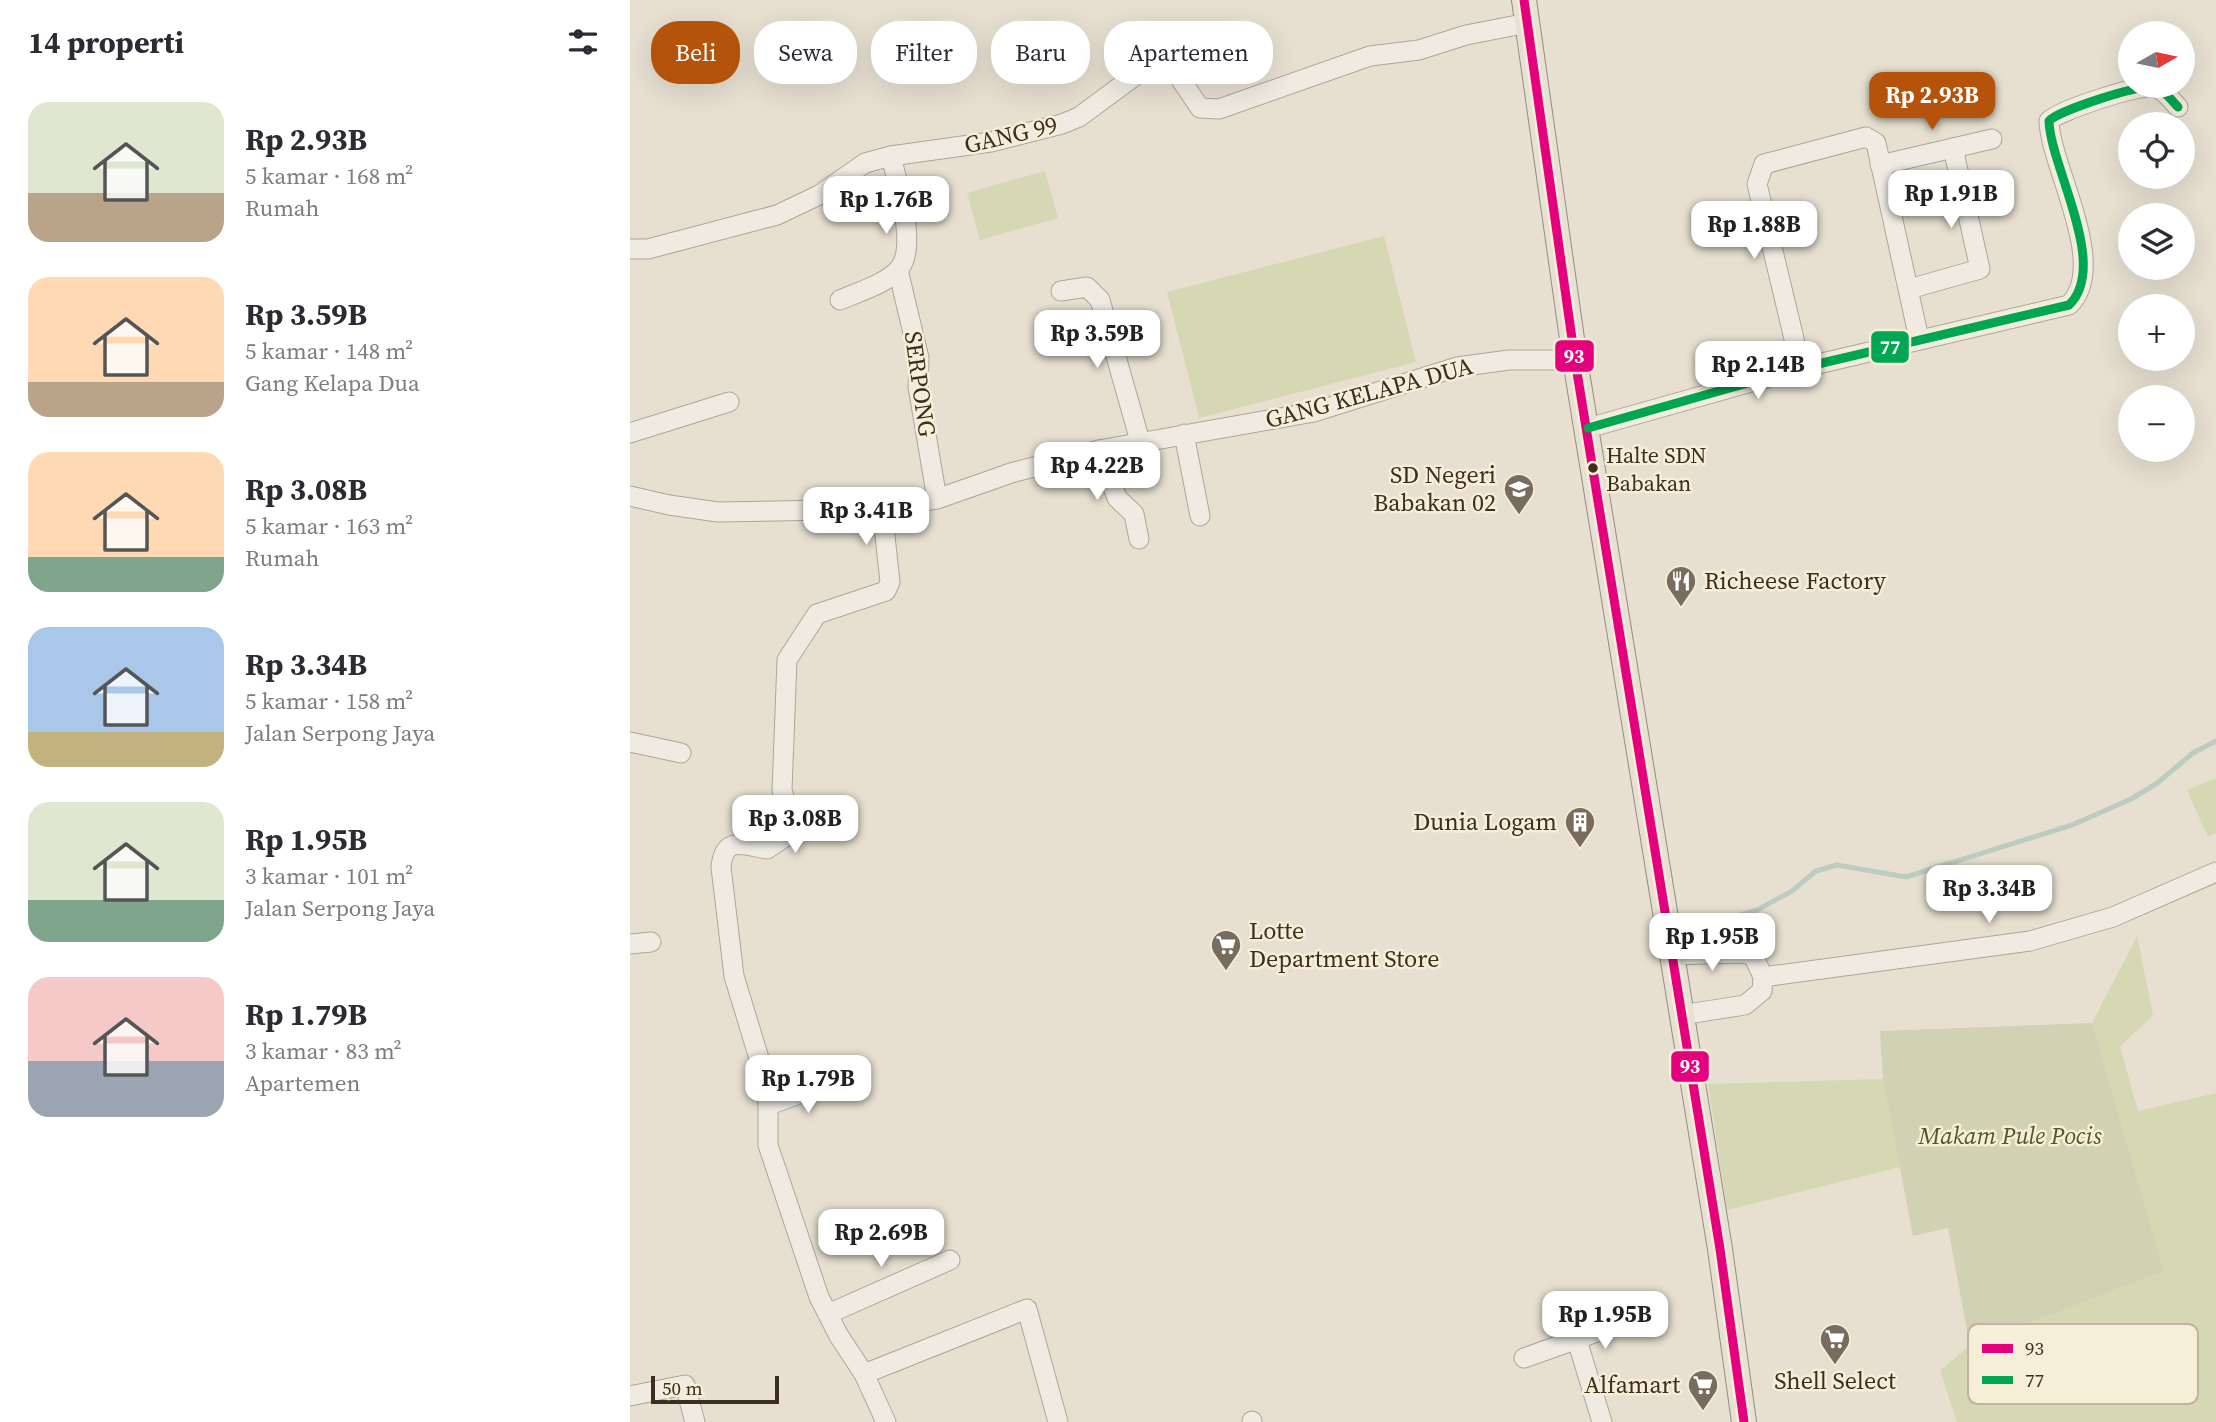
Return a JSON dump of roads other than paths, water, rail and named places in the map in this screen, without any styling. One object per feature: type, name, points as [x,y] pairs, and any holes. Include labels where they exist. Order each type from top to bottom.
[{"type":"main road","points":[[1526,12],[1575,360],[1720,1249],[1744,1422]]},
{"type":"street","name":"GANG 99","points":[[630,249],[648,249],[777,215],[819,195],[864,163],[891,156],[991,142],[1062,124],[1079,117],[1136,75],[1165,64],[1173,68],[1200,108],[1220,110],[1370,56],[1419,50],[1475,33],[1526,12]]},
{"type":"street","points":[[1588,428],[1801,368],[2065,307],[2073,301],[2082,281],[2083,269],[2077,220],[2049,125],[2051,117],[2150,86],[2167,95],[2178,107]]},
{"type":"street","points":[[1801,368],[1757,184],[1760,168],[1764,164],[1866,136],[1876,143],[1919,340]]},
{"type":"street","points":[[1881,165],[1992,139]]},
{"type":"street","points":[[1909,289],[1980,269],[1953,148]]},
{"type":"street","points":[[840,300],[898,270],[908,243],[891,156]]},
{"type":"street","name":"SERPONG","points":[[898,270],[919,358],[918,387],[937,499]]},
{"type":"street","points":[[1061,291],[1087,287],[1100,300],[1140,441]]},
{"type":"street","name":"GANG KELAPA DUA","points":[[630,496],[692,510],[719,512],[882,509],[937,499],[1011,473],[1099,450],[1314,412],[1457,367],[1509,360],[1575,360]]},
{"type":"street","points":[[630,433],[729,402]]},
{"type":"street","points":[[1184,434],[1200,516]]},
{"type":"street","points":[[1099,450],[1116,498],[1134,514],[1139,539]]},
{"type":"street","points":[[882,509],[890,582],[886,591],[817,614],[787,660],[782,790],[793,827],[788,835],[767,849],[743,842],[729,847],[722,858],[734,976],[762,1067],[769,1105],[766,1128],[768,1145],[793,1224],[828,1314],[864,1374],[886,1422]]},
{"type":"street","points":[[630,742],[681,753]]},
{"type":"street","points":[[1763,976],[2030,941],[2113,917],[2216,872]]},
{"type":"street","points":[[630,944],[651,942]]},
{"type":"street","points":[[1671,955],[1744,953],[1754,957],[1763,976],[1762,991],[1745,1005],[1681,1015]]},
{"type":"street","points":[[769,1105],[807,1094],[832,1082]]},
{"type":"street","points":[[828,1314],[950,1260]]},
{"type":"street","points":[[864,1374],[1027,1309],[1058,1422]]},
{"type":"street","points":[[1524,1357],[1619,1324]]},
{"type":"street","points":[[1577,1340],[1602,1422]]},
{"type":"street","points":[[630,1396],[685,1385],[695,1422]]},
{"type":"waterway","points":[[1730,918],[1757,910],[1792,891],[1816,871],[1837,865],[1906,877],[2072,825],[2131,799],[2156,784],[2193,753],[2216,741]]},
{"type":"place","name":"Halte SDN Babakan","points":[[1593,468]]},
{"type":"place","name":"SD Negeri Babakan 02","points":[[1519,516]]},
{"type":"place","name":"Richeese Factory","points":[[1681,608]]},
{"type":"place","name":"Dunia Logam","points":[[1580,849]]},
{"type":"place","name":"Lotte Department Store","points":[[1226,972]]},
{"type":"place","name":"Shell Select","points":[[1835,1366]]},
{"type":"place","name":"Alfamart","points":[[1703,1412]]},
{"type":"park label","name":"Makam Pule Pocis","points":[[2010,1136]]}]
